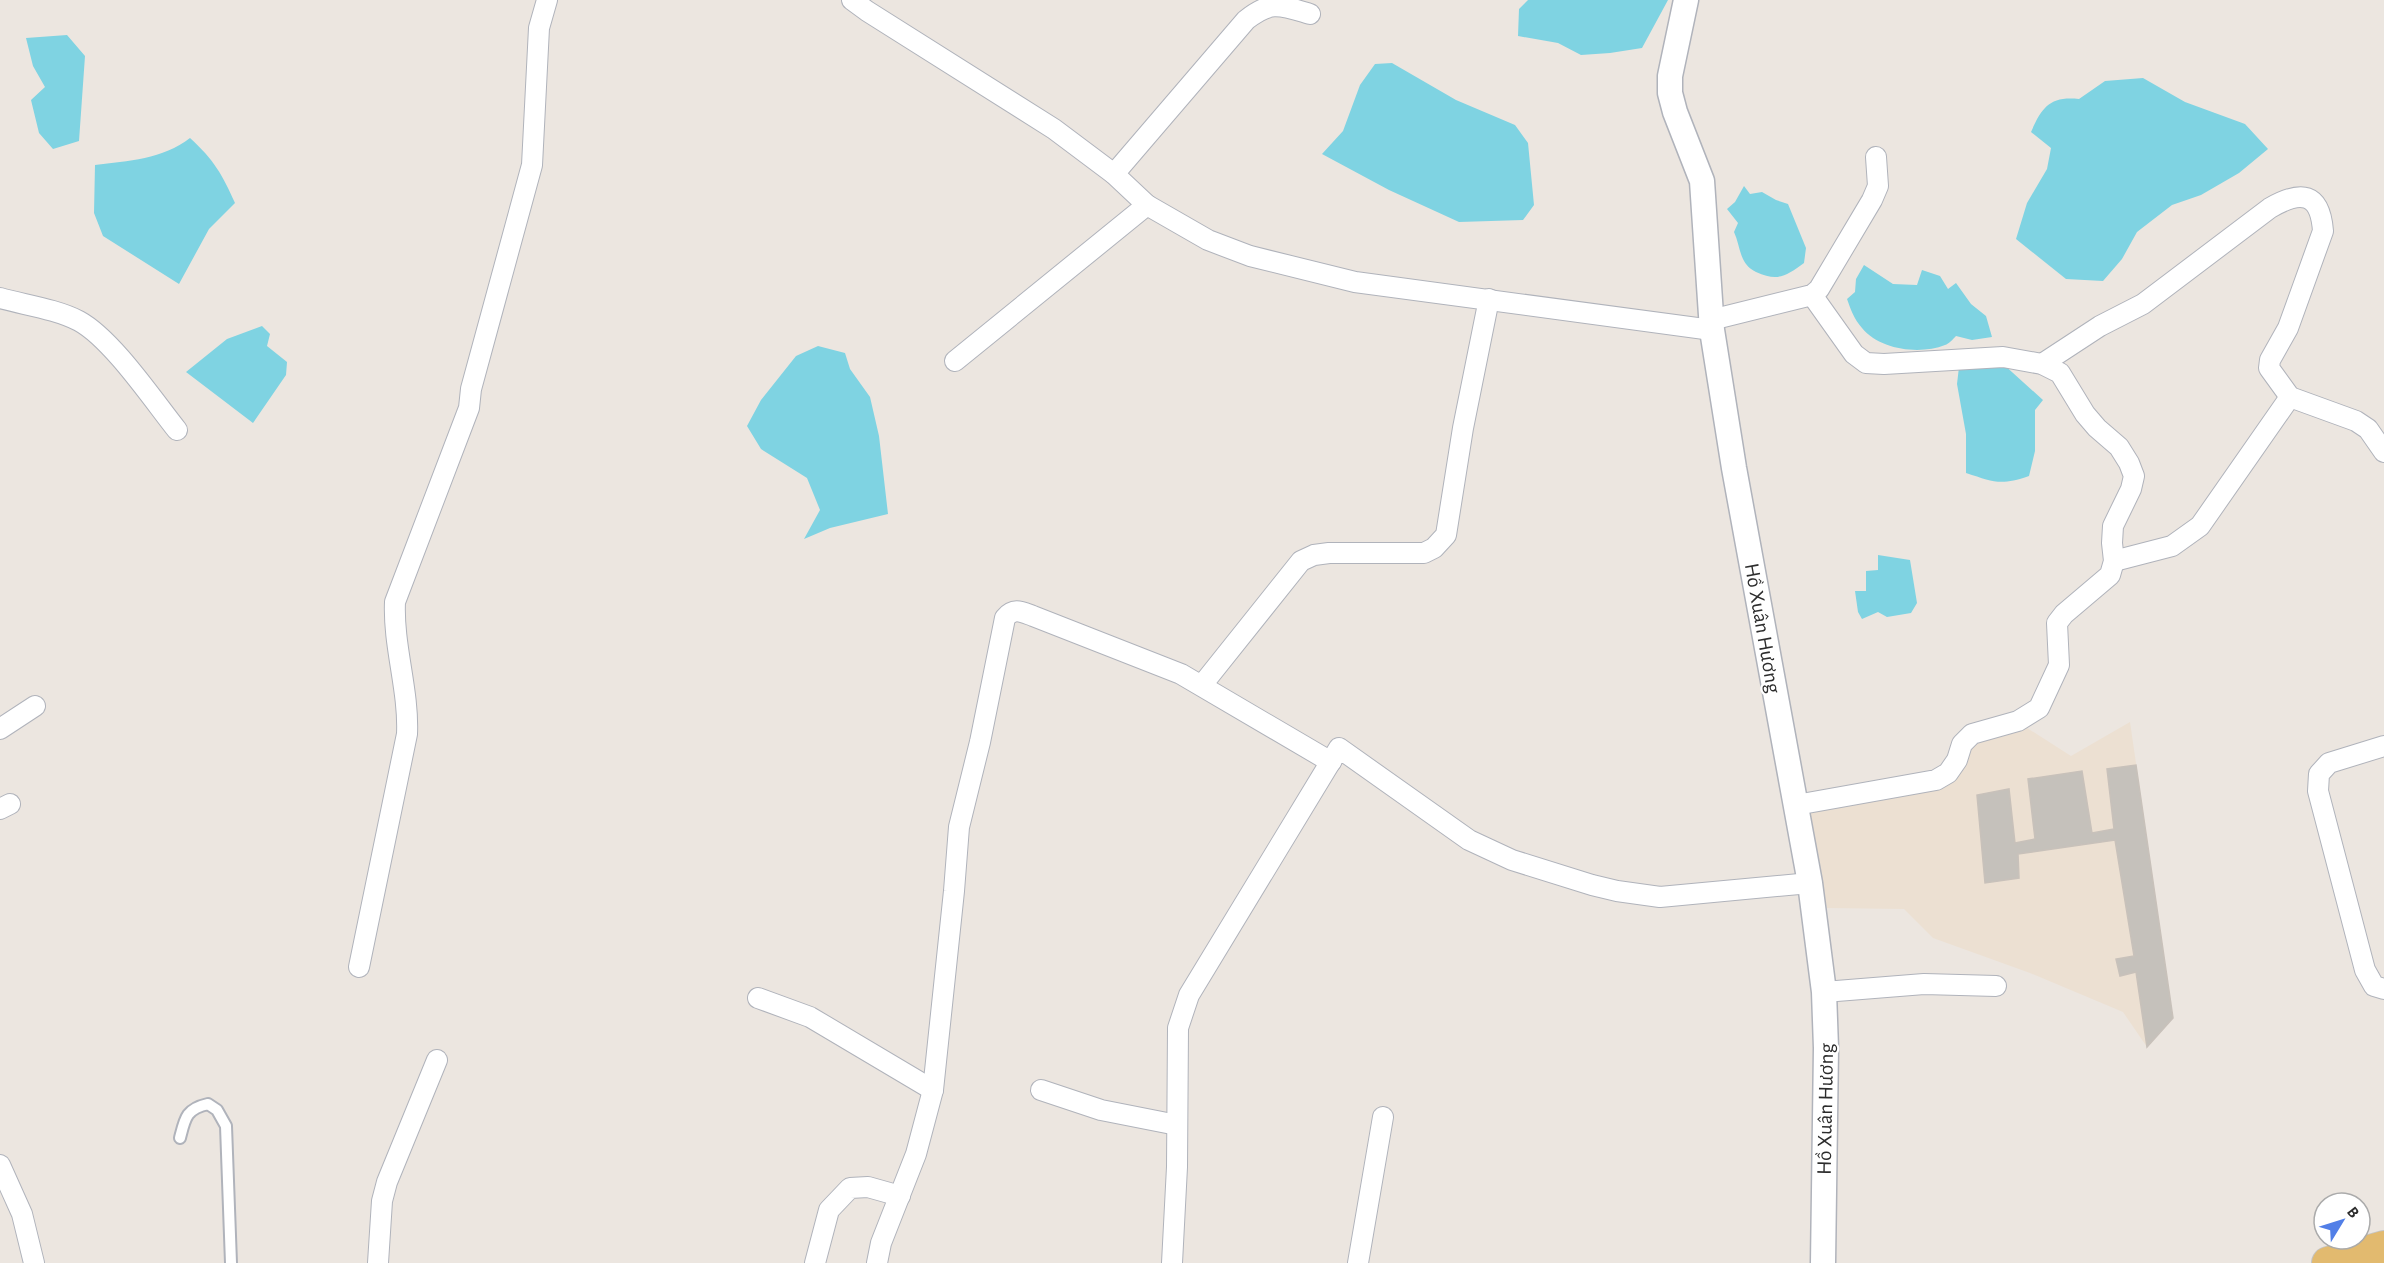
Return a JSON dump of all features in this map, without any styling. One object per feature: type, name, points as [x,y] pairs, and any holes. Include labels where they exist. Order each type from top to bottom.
[{"type":"main road","points":[[2328,1263],[2382,1253]]},
{"type":"street","points":[[359,967],[407,734],[408,716],[394,619],[395,602],[469,408],[471,389],[532,165],[539,28],[547,0]]},
{"type":"street","points":[[852,0],[1054,129],[1114,174],[1147,204],[1208,240],[1250,256],[1355,282],[1712,325],[1812,295],[1820,289],[1878,186],[1876,157]]},
{"type":"street","name":"Hồ Xuân Hương","points":[[1686,0],[1670,76],[1670,93],[1702,181],[1712,325],[1734,468],[1810,883],[1824,992],[1826,1048],[1823,1263]]},
{"type":"street","points":[[1114,174],[1245,20],[1258,8],[1267,4],[1281,5],[1310,14]]},
{"type":"street","points":[[2042,364],[2100,326],[2143,304],[2271,208],[2288,198],[2302,196],[2313,201],[2322,214],[2323,231],[2288,328],[2270,360],[2269,368],[2290,397],[2356,421],[2368,429],[2384,452]]},
{"type":"street","points":[[955,361],[1147,204]]},
{"type":"street","points":[[1796,805],[1936,780],[1948,773],[1957,760],[1962,744],[1972,734],[2029,716],[2039,708],[2059,665],[2057,623],[2064,614],[2110,575],[2115,561],[2112,543],[2113,526],[2131,489],[2134,476],[2119,447],[2085,414],[2060,373],[2042,364],[2003,357],[1866,363],[1854,354],[1812,295]]},
{"type":"street","points":[[0,298],[81,322],[107,343],[177,430]]},
{"type":"street","points":[[1202,685],[1301,561],[1329,552],[1424,553],[1434,548],[1446,535],[1463,428],[1489,299]]},
{"type":"street","points":[[2115,561],[2172,546],[2200,526],[2290,397]]},
{"type":"street","points":[[877,1263],[881,1243],[916,1154],[933,1090],[959,826],[980,742],[1005,618],[1010,612],[1017,610],[1181,674],[1330,762]]},
{"type":"street","points":[[0,729],[35,706]]},
{"type":"street","points":[[2384,746],[2329,763],[2319,774],[2318,791],[2365,970],[2373,986],[2384,989]]},
{"type":"street","points":[[1172,1263],[1178,1028],[1189,995],[1339,748],[1469,840],[1512,860],[1617,891],[1660,897],[1810,883]]},
{"type":"street","points":[[1824,992],[1924,984],[1996,986]]},
{"type":"street","points":[[758,998],[810,1017],[933,1090]]},
{"type":"street","points":[[378,1263],[382,1201],[387,1182],[437,1060]]},
{"type":"street","points":[[1041,1090],[1101,1110],[1177,1125]]},
{"type":"street","points":[[1358,1263],[1383,1117]]},
{"type":"street","points":[[0,1165],[22,1214],[34,1263]]},
{"type":"street","points":[[815,1263],[829,1210],[850,1188],[868,1187],[900,1196]]},
{"type":"lane","points":[[180,1138],[185,1117],[198,1107],[208,1104],[217,1110],[226,1126],[231,1263]]},
{"type":"shaded area","points":[[2130,722],[2173,1018],[2147,1047],[2123,1012],[2030,973],[1933,938],[1904,909],[1827,908],[1808,810],[1941,787],[1976,739],[2024,726],[2071,756]]},
{"type":"water","points":[[1528,0],[1668,0],[1642,48],[1581,55],[1558,43],[1518,36],[1519,9]]},
{"type":"water","points":[[67,35],[85,56],[79,141],[53,149],[39,133],[31,100],[45,87],[33,66],[26,38]]},
{"type":"water","points":[[1392,63],[1456,100],[1515,125],[1528,143],[1534,205],[1523,220],[1459,222],[1389,190],[1322,154],[1343,131],[1360,85],[1375,64]]},
{"type":"water","points":[[2143,78],[2185,102],[2245,124],[2268,149],[2239,173],[2201,195],[2172,205],[2137,232],[2122,259],[2103,281],[2066,279],[2016,239],[2027,203],[2047,169],[2051,148],[2031,132],[2043,110],[2054,102],[2061,99],[2079,99],[2105,81]]},
{"type":"water","points":[[190,138],[217,168],[235,203],[209,229],[179,284],[103,236],[94,213],[95,165],[157,155]]},
{"type":"water","points":[[1744,186],[1750,194],[1762,192],[1788,204],[1806,248],[1804,263],[1787,274],[1776,277],[1764,275],[1750,268],[1743,259],[1734,232],[1738,223],[1727,209],[1735,202]]},
{"type":"water","points":[[1864,265],[1893,284],[1917,285],[1922,270],[1940,276],[1948,289],[1956,283],[1971,304],[1986,316],[1992,337],[1972,340],[1956,336],[1946,344],[1924,350],[1890,346],[1879,341],[1859,325],[1847,299],[1855,292],[1856,279]]},
{"type":"water","points":[[262,326],[270,334],[267,346],[287,362],[286,375],[253,423],[186,372],[227,339]]},
{"type":"water","points":[[818,346],[845,353],[850,369],[870,397],[879,436],[888,514],[830,528],[804,539],[820,510],[807,478],[761,449],[747,426],[761,400],[796,356]]},
{"type":"water","points":[[2002,363],[2043,400],[2035,410],[2035,451],[2029,476],[2004,482],[1991,481],[1966,473],[1966,434],[1957,384],[1959,367]]},
{"type":"water","points":[[1878,555],[1910,560],[1917,603],[1911,613],[1887,617],[1878,612],[1862,619],[1858,612],[1855,591],[1866,591],[1866,571],[1878,570]]},
{"type":"building","points":[[2136,765],[2173,1018],[2147,1047],[2136,972],[2120,976],[2116,959],[2134,956],[2115,840],[2018,854],[2019,878],[1985,883],[1977,795],[2009,789],[2015,843],[2035,839],[2028,779],[2082,771],[2092,833],[2114,829],[2107,769]]}]
